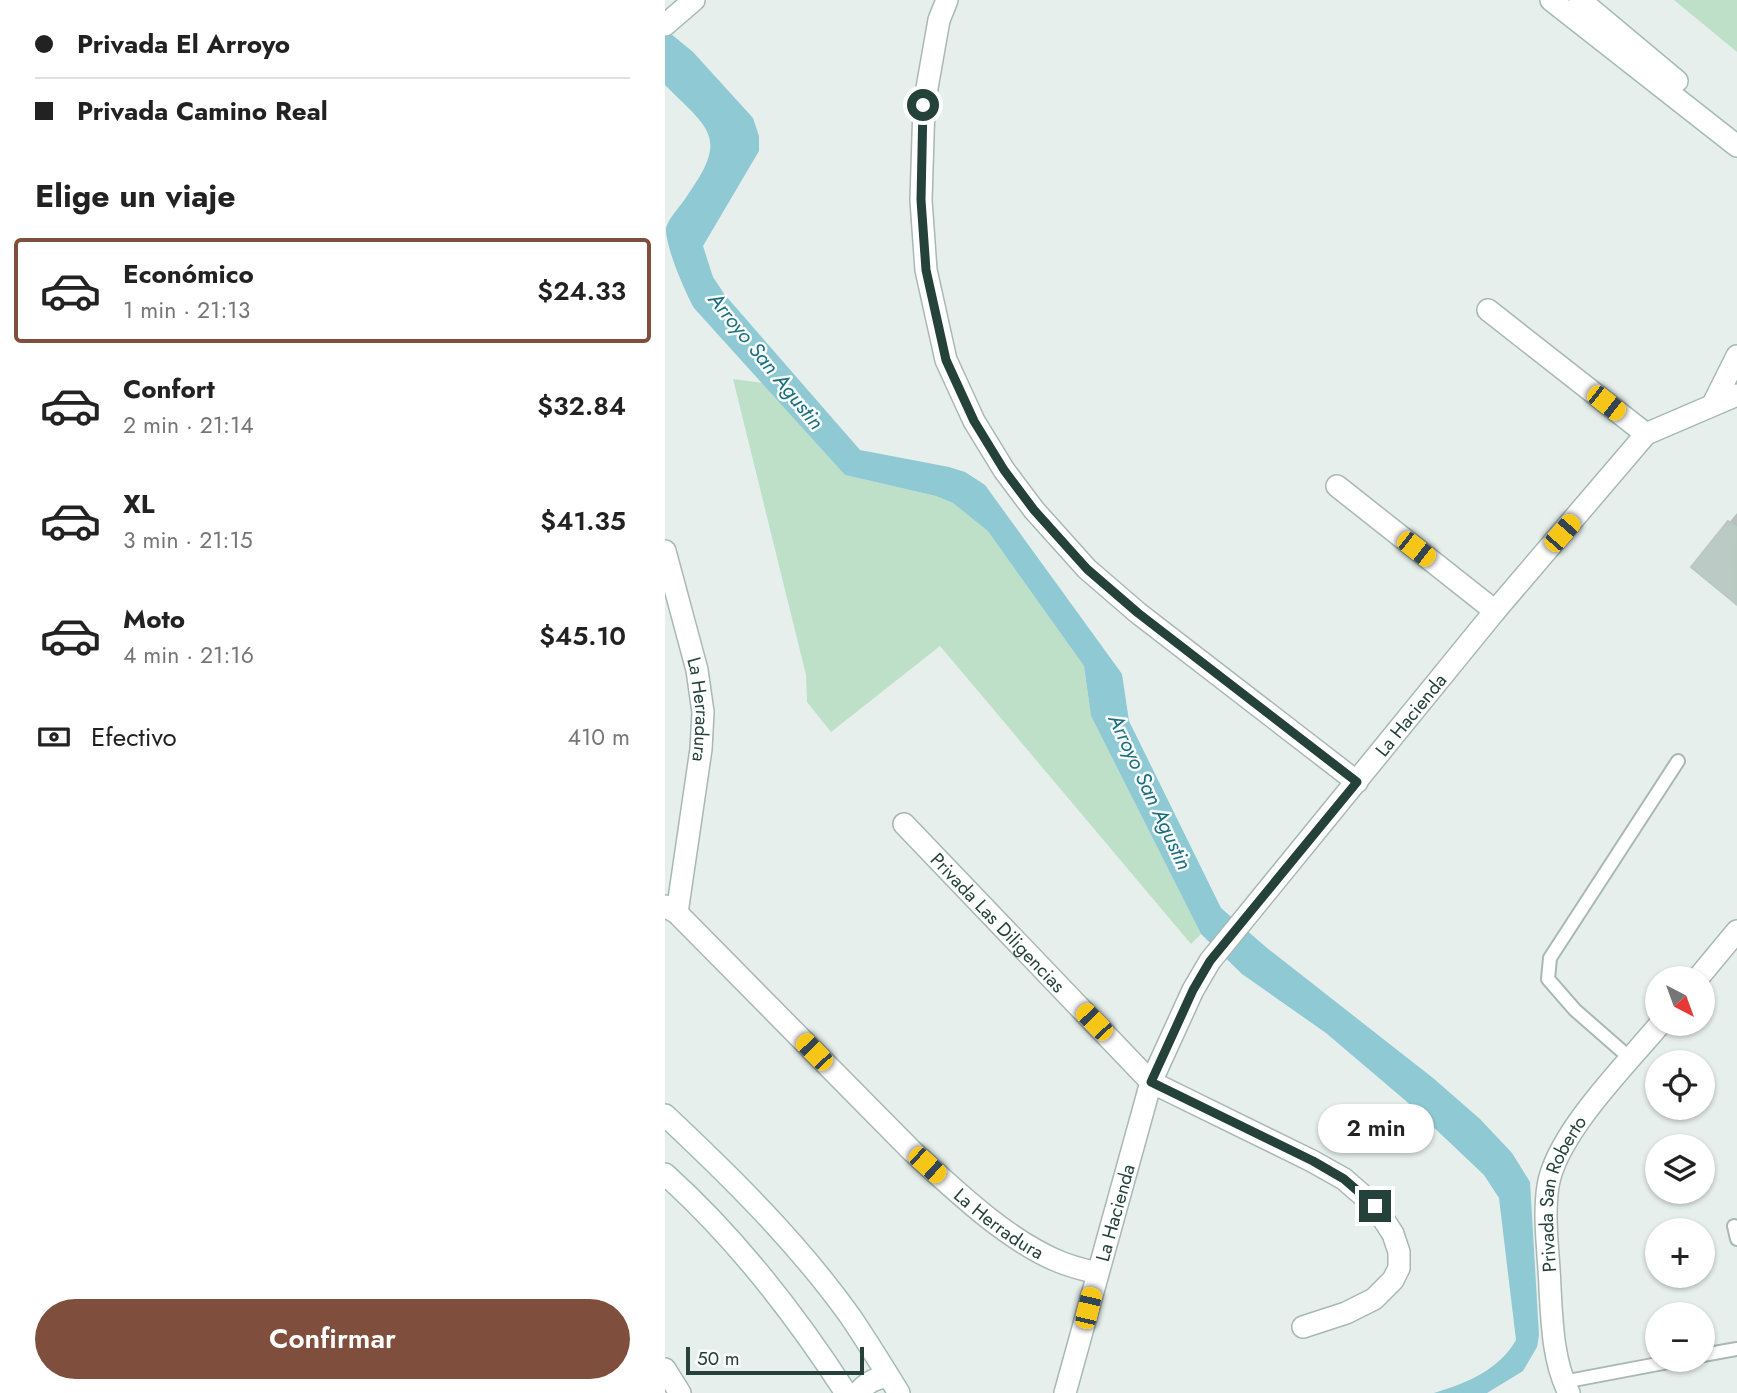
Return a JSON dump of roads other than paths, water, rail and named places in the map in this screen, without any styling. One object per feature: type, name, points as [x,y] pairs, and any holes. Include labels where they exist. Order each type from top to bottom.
[{"type":"street","points":[[665,25],[694,0]]},
{"type":"street","points":[[947,0],[939,20],[923,105],[921,200],[926,270],[946,360],[974,421],[1004,470],[1034,510],[1087,569],[1138,613],[1357,782]]},
{"type":"street","points":[[1551,0],[1737,146]]},
{"type":"street","points":[[1580,0],[1737,132]]},
{"type":"street","points":[[1488,310],[1646,434]]},
{"type":"street","points":[[1713,404],[1737,356]]},
{"type":"street","name":"La Hacienda","points":[[1065,1393],[1151,1082],[1193,990],[1210,961],[1495,611],[1646,434],[1737,395]]},
{"type":"street","points":[[1337,486],[1495,611]]},
{"type":"street","name":"La Herradura","points":[[665,551],[697,670],[703,712],[701,749],[671,910],[943,1179],[1034,1249],[1060,1262],[1097,1273]]},
{"type":"street","name":"Privada Las Diligencias","points":[[904,824],[1151,1082],[1323,1167],[1360,1191],[1384,1219],[1399,1252],[1399,1268],[1393,1280],[1374,1299],[1303,1327]]},
{"type":"street","points":[[1708,966],[1737,931]]},
{"type":"street","name":"Privada San Roberto","points":[[1566,1387],[1555,1343],[1552,1313],[1547,1227],[1548,1185],[1565,1142],[1650,1036]]},
{"type":"street","points":[[665,1115],[717,1164],[787,1238],[849,1315],[894,1385]]},
{"type":"street","points":[[669,1185],[787,1307],[846,1393]]},
{"type":"street","points":[[665,1369],[680,1393]]},
{"type":"street","points":[[858,1393],[877,1379],[894,1385]]},
{"type":"lane","points":[[1631,1059],[1575,1010],[1549,979],[1550,958],[1678,761]]},
{"type":"lane","points":[[1715,1353],[1737,1349]]},
{"type":"lane","points":[[1566,1387],[1645,1368]]},
{"type":"water","name":"Arroyo San Agustin","points":[[665,29],[693,52],[753,118],[759,136],[759,151],[703,246],[713,277],[725,295],[860,450],[949,467],[965,472],[985,485],[1122,674],[1129,721],[1221,908],[1267,948],[1433,1078],[1480,1119],[1512,1153],[1530,1182],[1539,1335],[1537,1347],[1523,1371],[1487,1393],[1434,1393],[1481,1374],[1501,1360],[1516,1340],[1499,1198],[1484,1175],[1406,1101],[1326,1033],[1242,974],[1201,934],[1091,716],[1084,666],[988,531],[953,503],[936,496],[845,475],[694,308],[672,257],[666,228],[708,160],[709,135],[703,124],[665,85]]}]
